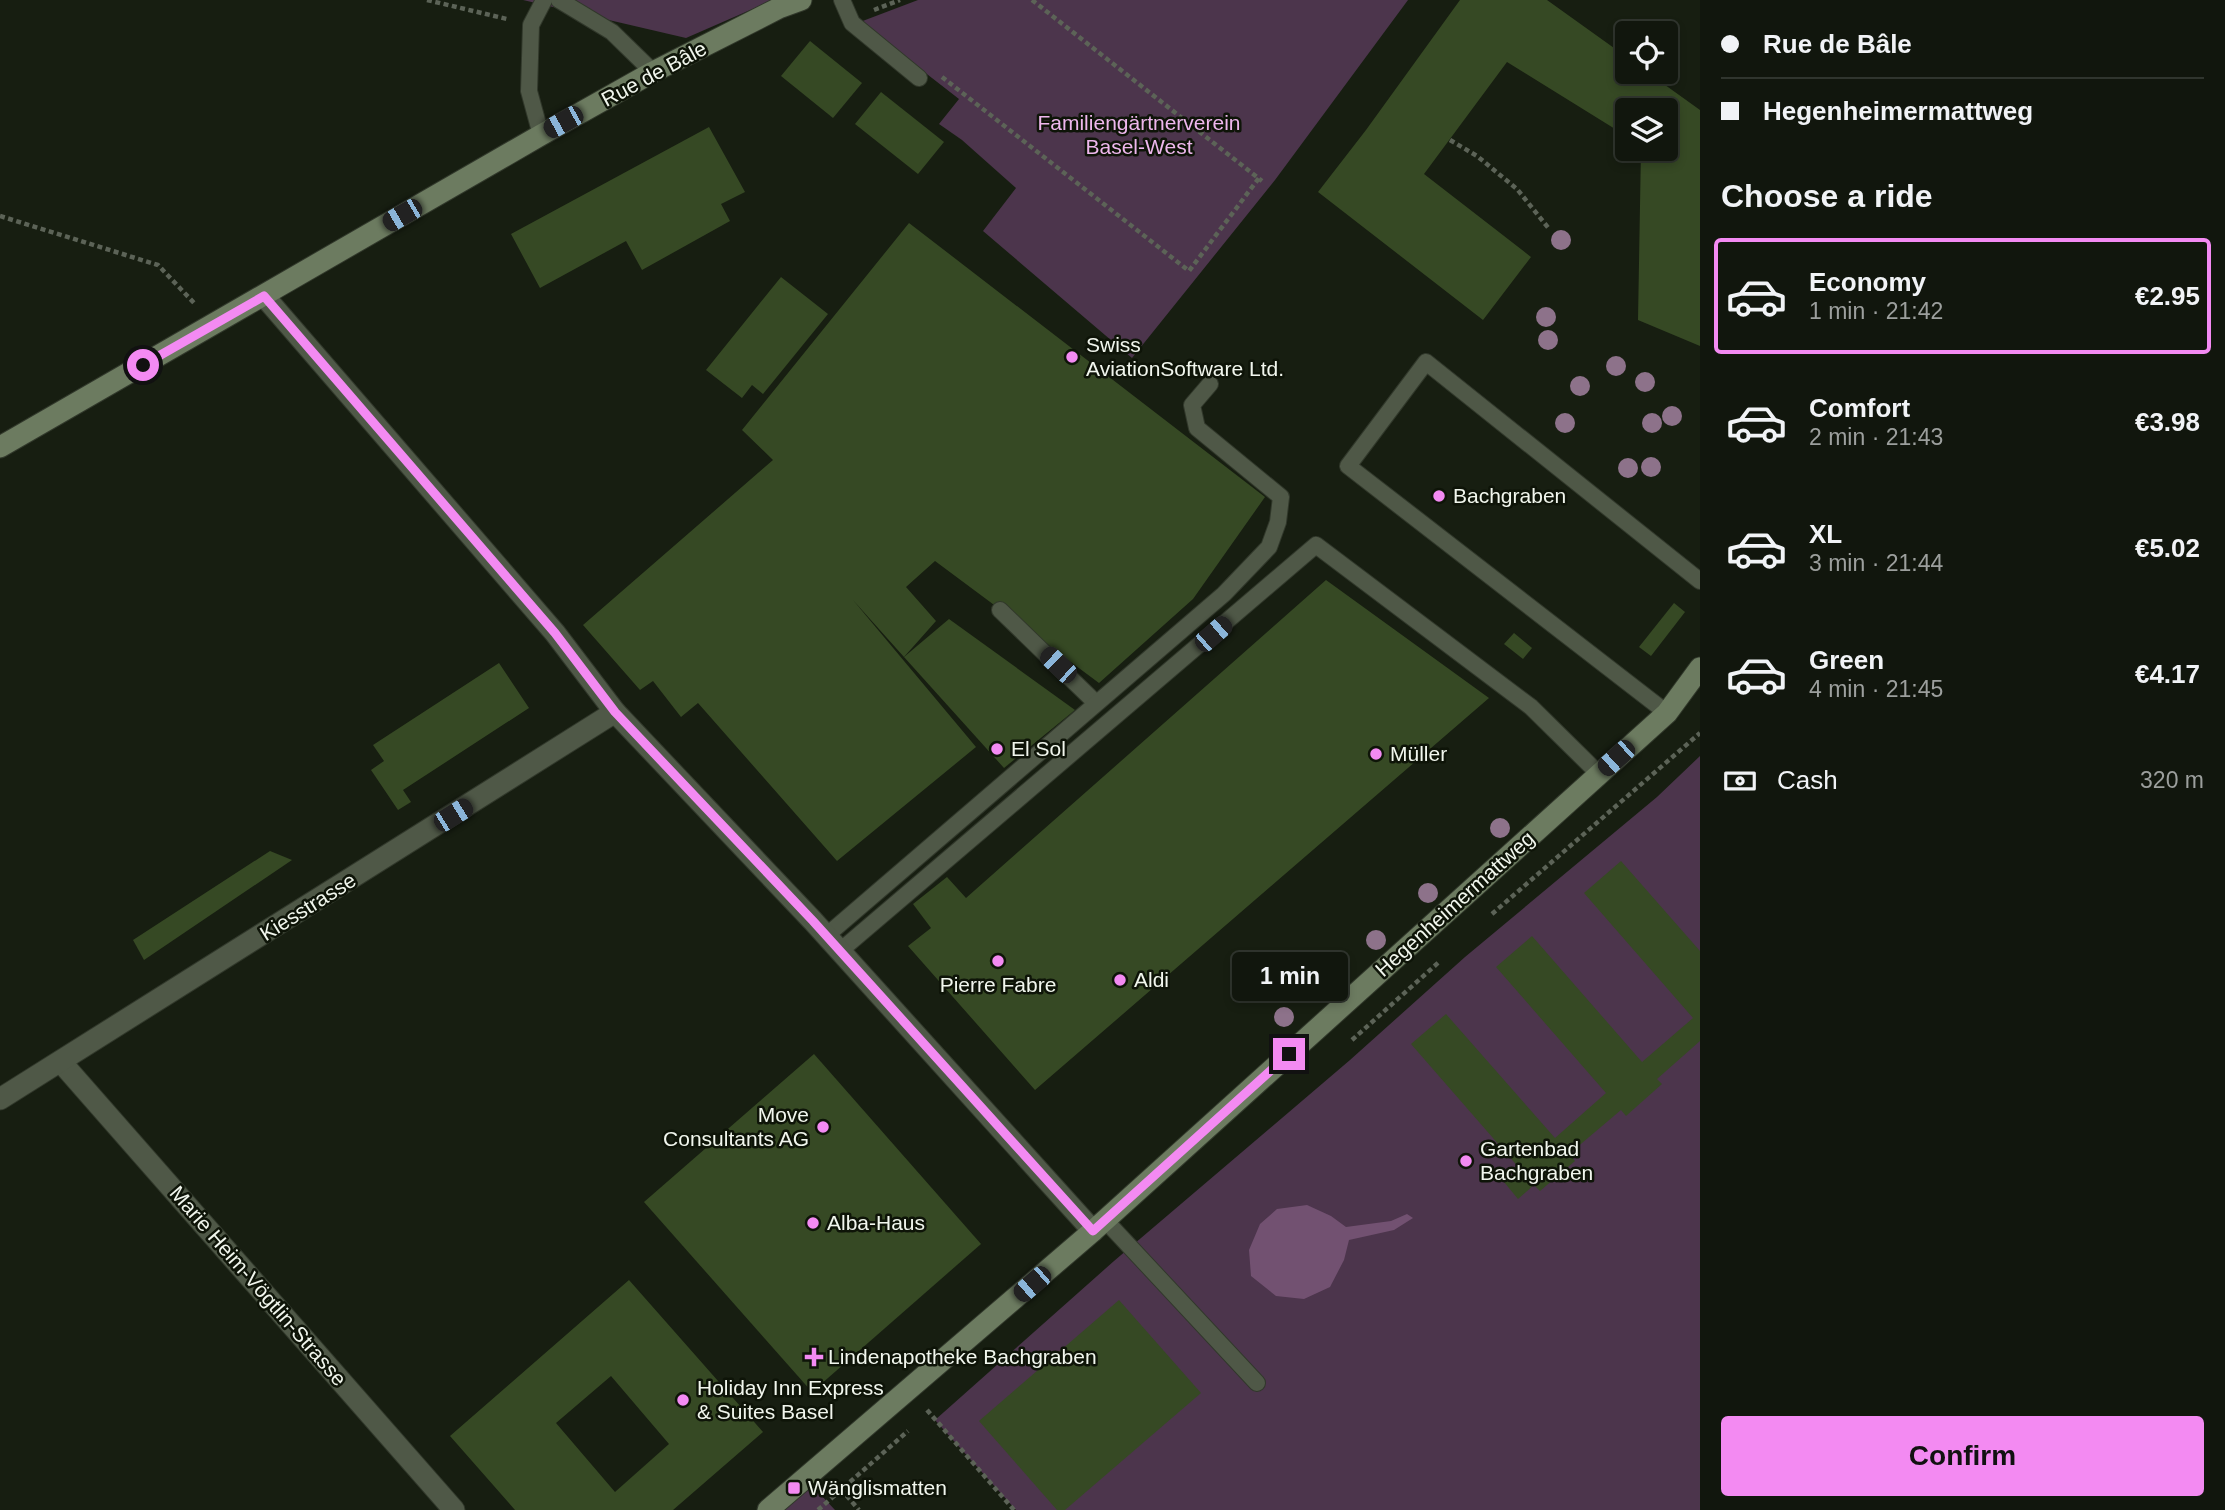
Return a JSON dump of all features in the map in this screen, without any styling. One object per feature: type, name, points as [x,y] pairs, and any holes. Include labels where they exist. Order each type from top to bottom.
[{"type":"street","name":"Rue de Bâle","points":[[0,447],[653,72],[779,8],[801,0]]},
{"type":"street","points":[[264,296],[555,633],[615,712],[1099,1225]]},
{"type":"street","name":"Hegenheimermattweg","points":[[768,1510],[1099,1225],[1667,713],[1700,668]]},
{"type":"street","name":"Kiesstrasse","points":[[0,1099],[615,712]]},
{"type":"street","name":"Marie Heim-Vögtlin-Strasse","points":[[61,1062],[454,1510]]},
{"type":"lane","points":[[541,135],[529,91],[531,25],[544,0]]},
{"type":"lane","points":[[559,0],[612,32],[653,72]]},
{"type":"lane","points":[[842,0],[852,23],[925,74]]},
{"type":"lane","points":[[1667,713],[1348,466],[1426,362],[1700,581]]},
{"type":"lane","points":[[825,936],[1224,594],[1269,547],[1278,522],[1281,497],[1197,428],[1192,405],[1210,384]]},
{"type":"lane","points":[[840,951],[1316,545],[1531,707],[1599,774]]},
{"type":"lane","points":[[1000,610],[1096,703]]},
{"type":"lane","points":[[1099,1225],[1257,1383]]},
{"type":"path","points":[[427,0],[531,25]]},
{"type":"path","points":[[925,74],[1189,271],[1261,180],[1032,0]]},
{"type":"path","points":[[1450,140],[1477,156],[1517,189],[1550,230]]},
{"type":"path","points":[[0,216],[158,265],[214,324]]},
{"type":"path","points":[[908,1390],[1014,1510]]},
{"type":"green space","points":[[523,0],[773,0],[686,38]]},
{"type":"green space","name":"Familiengärtnerverein Basel-West","points":[[918,0],[1408,0],[1275,180],[1132,358],[983,231],[1016,188],[962,140],[939,124],[959,99],[860,22]]},
{"type":"green space","name":"Gartenbad Bachgraben","points":[[1700,756],[1700,1510],[1016,1510],[935,1420],[1465,957],[1657,797]]},
{"type":"green space","points":[[805,1478],[835,1510],[768,1510]]},
{"type":"shaded area","points":[[1307,1205],[1331,1216],[1346,1227],[1391,1221],[1407,1214],[1413,1218],[1394,1230],[1349,1240],[1344,1260],[1330,1287],[1304,1299],[1276,1296],[1251,1276],[1249,1250],[1260,1224],[1277,1209]]},
{"type":"building","points":[[1460,0],[1547,0],[1615,49],[1615,84],[1664,84],[1700,110],[1700,346],[1638,320],[1641,161],[1678,161],[1678,98],[1615,98],[1615,129],[1507,62],[1424,174],[1531,257],[1483,320],[1318,192]]},
{"type":"building","points":[[810,41],[862,83],[833,118],[781,76]]},
{"type":"building","points":[[881,92],[944,142],[918,174],[855,124]]},
{"type":"building","points":[[709,127],[745,192],[721,204],[730,221],[642,270],[626,241],[540,288],[511,234]]},
{"type":"building","points":[[909,223],[1265,497],[1193,599],[1099,683],[935,561],[906,587],[936,621],[904,657],[853,600],[976,747],[837,861],[698,703],[681,717],[653,681],[640,690],[583,625],[773,460],[742,430]]},
{"type":"building","points":[[781,277],[828,314],[763,394],[752,385],[742,398],[706,370]]},
{"type":"building","points":[[1326,580],[1489,698],[1035,1090],[908,946],[931,928],[913,904],[947,877],[966,898]]},
{"type":"building","points":[[1674,603],[1685,612],[1651,656],[1639,647]]},
{"type":"building","points":[[949,619],[1075,710],[1004,768],[904,657]]},
{"type":"building","points":[[1514,633],[1532,648],[1523,659],[1504,644]]},
{"type":"building","points":[[499,663],[529,708],[403,790],[411,802],[398,810],[371,770],[384,761],[373,745]]},
{"type":"building","points":[[270,851],[292,860],[144,960],[133,940]]},
{"type":"building","points":[[1621,861],[1700,951],[1700,1041],[1657,1079],[1662,1084],[1626,1116],[1621,1110],[1569,1154],[1575,1161],[1540,1191],[1534,1185],[1518,1199],[1504,1182],[1520,1169],[1411,1044],[1446,1014],[1555,1138],[1606,1093],[1496,967],[1532,936],[1642,1062],[1693,1018],[1584,893]]},
{"type":"building","name":"Alba-Haus","points":[[814,1054],[981,1244],[812,1392],[644,1202]]},
{"type":"building","name":"Holiday Inn Express & Suites Basel","points":[[629,1280],[763,1432],[673,1510],[515,1510],[450,1436]],"holes":[[[611,1376],[669,1444],[615,1492],[556,1423]]]},
{"type":"building","points":[[1119,1300],[1201,1393],[1065,1510],[1057,1510],[979,1421]]},
{"type":"place","name":"Swiss AviationSoftware Ltd.","points":[[1072,357]]},
{"type":"place","name":"Bachgraben","points":[[1439,496]]},
{"type":"place","name":"El Sol","points":[[997,749]]},
{"type":"place","name":"Müller","points":[[1376,754]]},
{"type":"place","name":"Pierre Fabre","points":[[998,961]]},
{"type":"place","name":"Aldi","points":[[1120,980]]},
{"type":"place","name":"Move Consultants AG","points":[[823,1127]]},
{"type":"place","name":"Gartenbad Bachgraben","points":[[1466,1161]]},
{"type":"place","name":"Alba-Haus","points":[[813,1223]]},
{"type":"place","name":"Lindenapotheke Bachgraben","points":[[814,1357]]},
{"type":"place","name":"Holiday Inn Express & Suites Basel","points":[[683,1400]]},
{"type":"place","name":"Wänglismatten","points":[[794,1488]]},
{"type":"route","points":[[143,365],[264,296],[555,633],[615,712],[813,921],[1093,1231],[1289,1054]]}]
